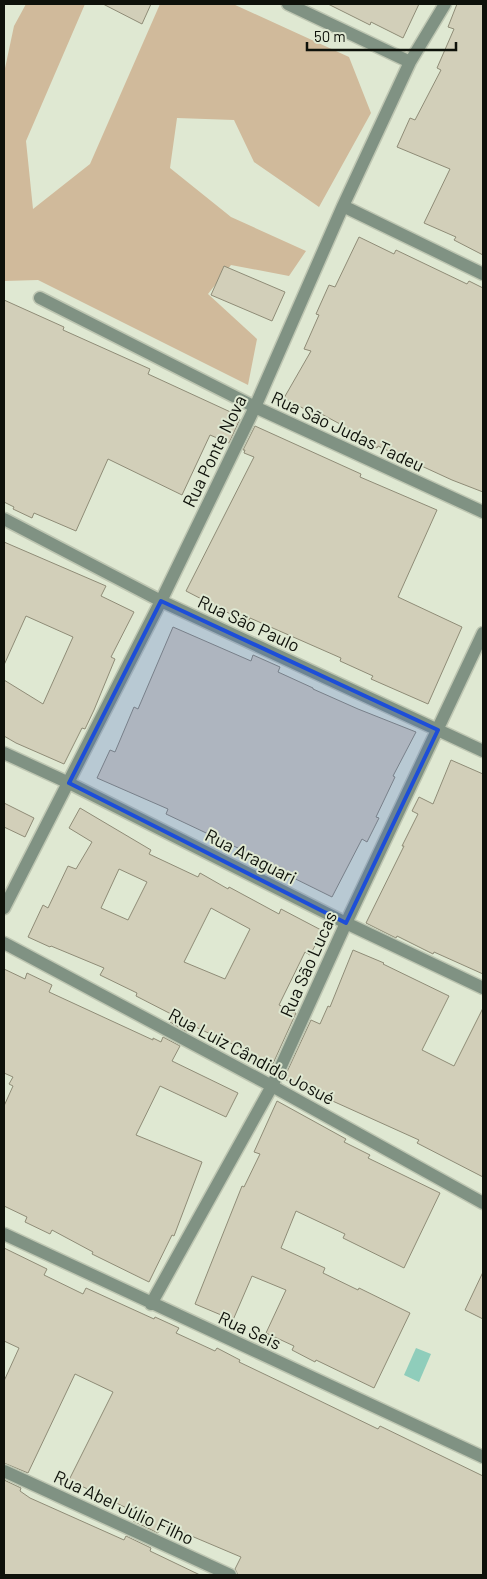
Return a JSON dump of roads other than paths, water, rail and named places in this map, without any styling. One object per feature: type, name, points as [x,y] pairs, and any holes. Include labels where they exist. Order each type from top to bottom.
[{"type":"street","points":[[288,4],[410,62]]},
{"type":"street","name":"Rua Ponte Nova","points":[[4,908],[161,601],[255,407],[343,206],[410,62],[445,4]]},
{"type":"street","points":[[343,206],[483,274]]},
{"type":"street","name":"Rua São Judas Tadeu","points":[[40,298],[255,407],[483,512]]},
{"type":"street","name":"Rua São Paulo","points":[[4,519],[161,601],[483,751]]},
{"type":"street","name":"Rua São Lucas","points":[[151,1304],[272,1086],[346,923],[483,633]]},
{"type":"street","name":"Rua Araguari","points":[[4,753],[346,923],[483,988]]},
{"type":"street","name":"Rua Luiz Cândido Josué","points":[[4,943],[272,1086],[483,1202]]},
{"type":"street","name":"Rua Seis","points":[[4,1234],[483,1457]]},
{"type":"street","name":"Rua Abel Júlio Filho","points":[[4,1471],[230,1575]]},
{"type":"water","points":[[416,1348],[431,1354],[419,1382],[404,1375]]}]
